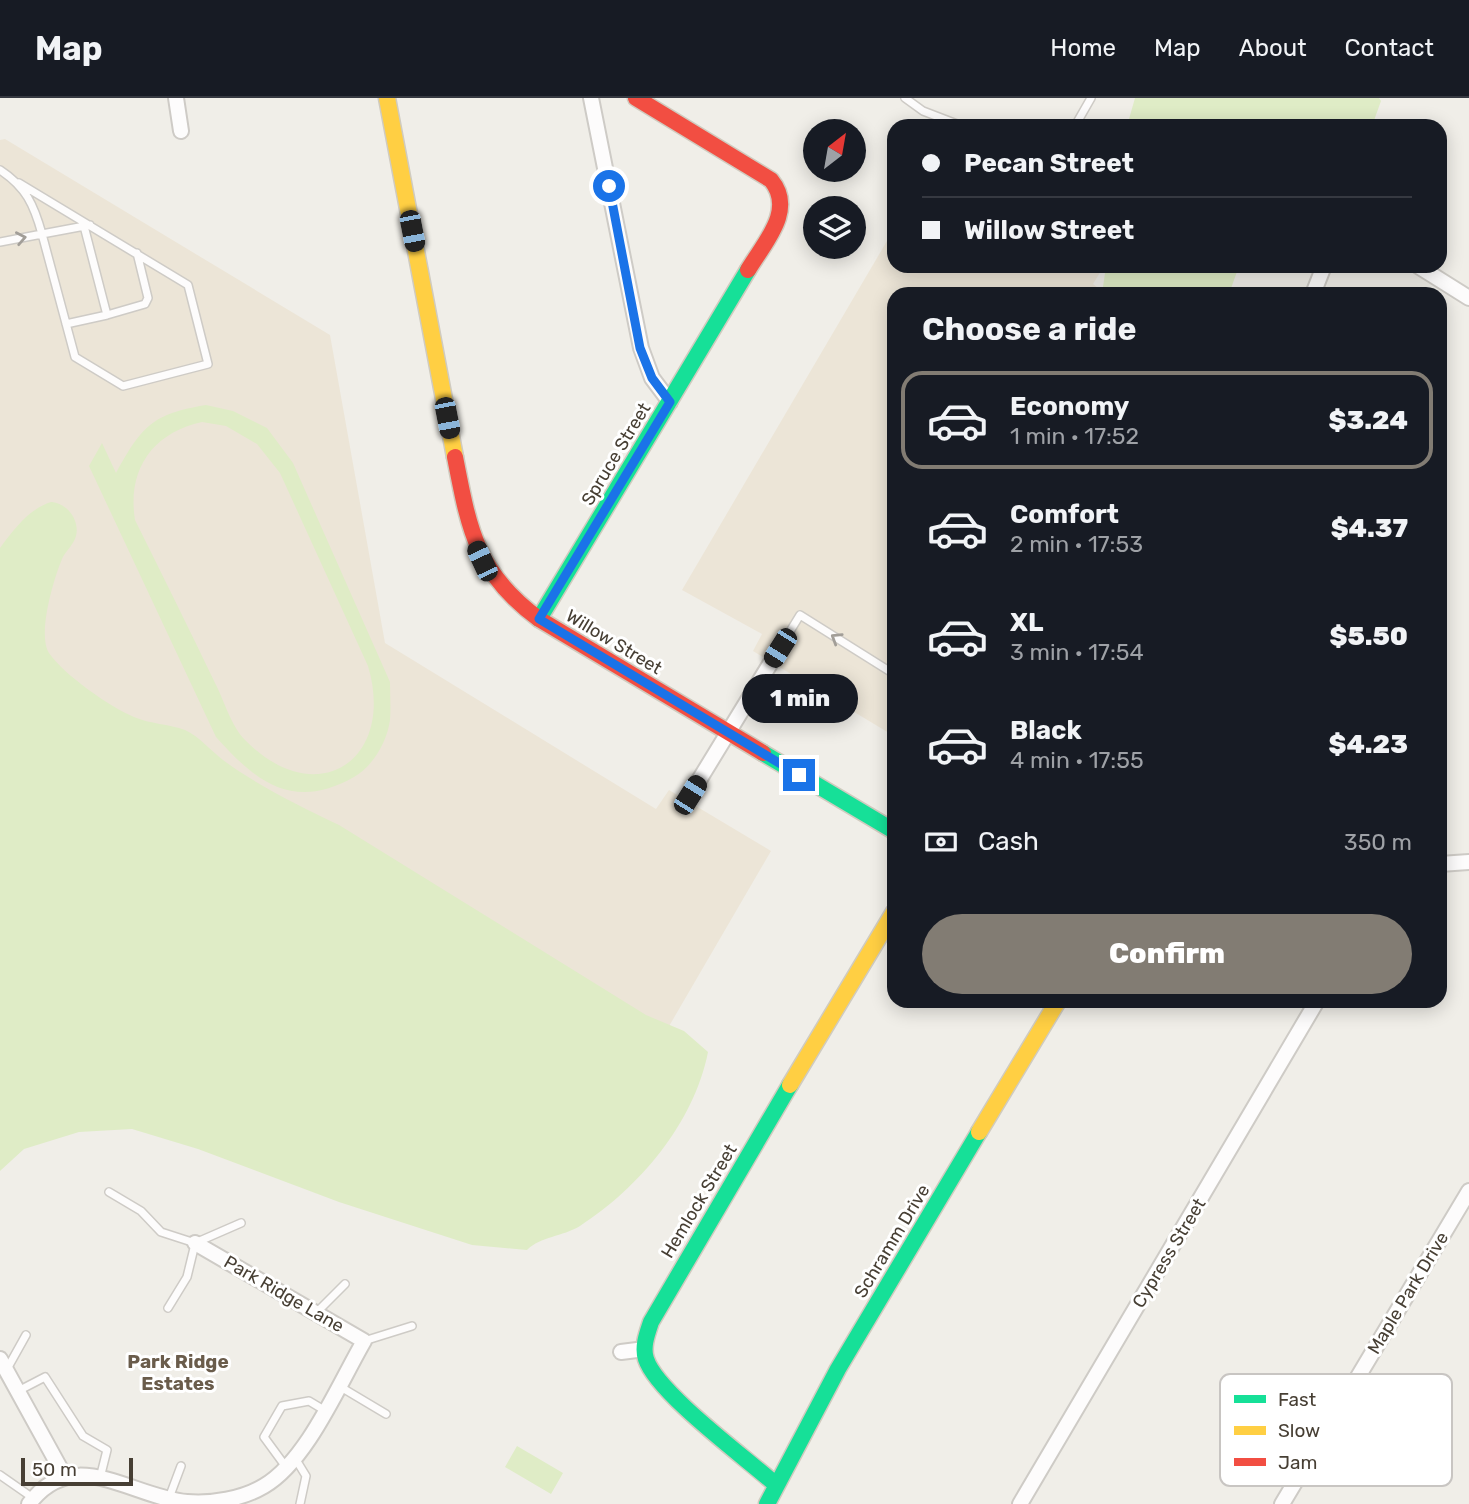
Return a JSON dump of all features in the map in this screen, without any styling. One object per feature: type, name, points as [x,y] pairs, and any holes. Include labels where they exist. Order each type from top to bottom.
[{"type":"street","points":[[176,98],[181,131]]},
{"type":"street","name":"Willow Street","points":[[387,98],[472,538],[498,585],[539,619],[887,827]]},
{"type":"street","points":[[591,98],[640,348],[652,378],[670,402]]},
{"type":"street","name":"Spruce Street","points":[[539,619],[777,221],[783,197],[771,180],[636,98]]},
{"type":"street","points":[[1429,273],[1469,298]]},
{"type":"street","points":[[690,795],[770,664]]},
{"type":"street","points":[[1447,864],[1469,862]]},
{"type":"street","name":"Hemlock Street","points":[[645,1349],[651,1322],[887,924]]},
{"type":"street","name":"Schramm Drive","points":[[767,1504],[775,1484],[838,1368],[1054,1008]]},
{"type":"street","name":"Cypress Street","points":[[1020,1504],[1313,1008]]},
{"type":"street","name":"Maple Park Drive","points":[[1360,1374],[1469,1191]]},
{"type":"street","name":"Park Ridge Lane","points":[[65,1477],[100,1478],[172,1501],[201,1503],[244,1500],[290,1462],[364,1341],[195,1243]]},
{"type":"street","points":[[621,1352],[645,1349],[650,1367],[662,1384],[775,1484]]},
{"type":"street","points":[[3,1364],[65,1477],[48,1484],[31,1501]]},
{"type":"street","name":"Maple Park Drive","points":[[1282,1504],[1293,1486]]},
{"type":"lane","points":[[905,98],[923,111],[944,119]]},
{"type":"lane","points":[[1079,119],[1091,98]]},
{"type":"lane","points":[[0,170],[87,226],[137,252],[183,281],[192,290],[208,363],[123,386],[79,361],[73,353],[36,214],[19,183]]},
{"type":"lane","points":[[0,242],[87,226]]},
{"type":"lane","points":[[87,226],[107,315]]},
{"type":"lane","points":[[66,324],[145,304],[148,298],[137,252]]},
{"type":"lane","points":[[770,664],[800,615],[887,670]]},
{"type":"lane","points":[[109,1192],[141,1211],[161,1232],[195,1243],[241,1223]]},
{"type":"lane","points":[[168,1308],[187,1278],[195,1243]]},
{"type":"lane","points":[[316,1313],[345,1284]]},
{"type":"lane","points":[[364,1341],[412,1326]]},
{"type":"lane","points":[[3,1364],[26,1335]]},
{"type":"lane","points":[[18,1391],[45,1377],[83,1436],[107,1450],[100,1478]]},
{"type":"lane","points":[[339,1385],[386,1414]]},
{"type":"lane","points":[[300,1504],[306,1476],[264,1437],[282,1406],[309,1401],[324,1410]]},
{"type":"lane","points":[[172,1501],[181,1466]]},
{"type":"lane","points":[[0,1475],[31,1501]]},
{"type":"shaded area","points":[[5,139],[330,335],[385,643],[656,809],[669,790],[771,851],[654,1052],[0,659],[0,140]]},
{"type":"shaded area","points":[[887,241],[887,273],[1100,273],[1093,284],[1097,287],[887,287],[887,732],[753,651],[762,634],[682,590]]},
{"type":"green space","points":[[1135,98],[1379,98],[1381,101],[1375,119],[1129,119]]},
{"type":"green space","points":[[1105,273],[1236,273],[1232,287],[1103,287]]},
{"type":"green space","points":[[206,405],[233,411],[267,428],[293,463],[390,682],[390,720],[382,745],[373,760],[361,772],[333,787],[313,792],[278,787],[246,767],[216,737],[89,466],[102,443],[116,473],[133,444],[150,425],[161,418]],"holes":[[[202,422],[226,426],[257,444],[280,473],[368,666],[374,699],[371,727],[360,750],[344,766],[323,773],[299,772],[272,762],[240,734],[135,520],[135,485],[147,456],[157,445],[184,427]]]},
{"type":"green space","points":[[51,502],[62,505],[71,513],[77,530],[75,539],[62,559],[51,592],[46,620],[46,644],[49,653],[76,680],[100,698],[134,717],[190,733],[250,778],[339,825],[646,1015],[684,1031],[708,1052],[701,1078],[677,1128],[643,1173],[602,1211],[580,1226],[539,1242],[527,1250],[472,1245],[339,1202],[198,1149],[132,1129],[79,1132],[24,1149],[0,1171],[0,548],[29,515]]},
{"type":"green space","points":[[517,1446],[563,1473],[551,1494],[505,1467]]},
{"type":"traffic: fast","points":[[539,619],[748,270]]},
{"type":"traffic: fast","points":[[763,753],[887,827]]},
{"type":"traffic: fast","points":[[775,1484],[684,1407],[654,1373],[646,1359],[645,1350],[651,1322],[790,1085]]},
{"type":"traffic: fast","points":[[767,1504],[838,1369],[979,1132]]},
{"type":"traffic: slow","points":[[387,98],[455,457]]},
{"type":"traffic: slow","points":[[790,1085],[887,924]]},
{"type":"traffic: slow","points":[[979,1132],[1054,1008]]},
{"type":"traffic: jam","points":[[636,98],[771,180],[778,191],[779,215],[769,238],[748,270]]},
{"type":"traffic: jam","points":[[455,457],[465,506],[479,548],[488,567],[518,602],[539,619],[763,753]]},
{"type":"district","name":"Park Ridge Estates","points":[[178,1372]]},
{"type":"route","points":[[609,186],[640,348],[652,378],[670,402],[539,619],[799,775]]}]
